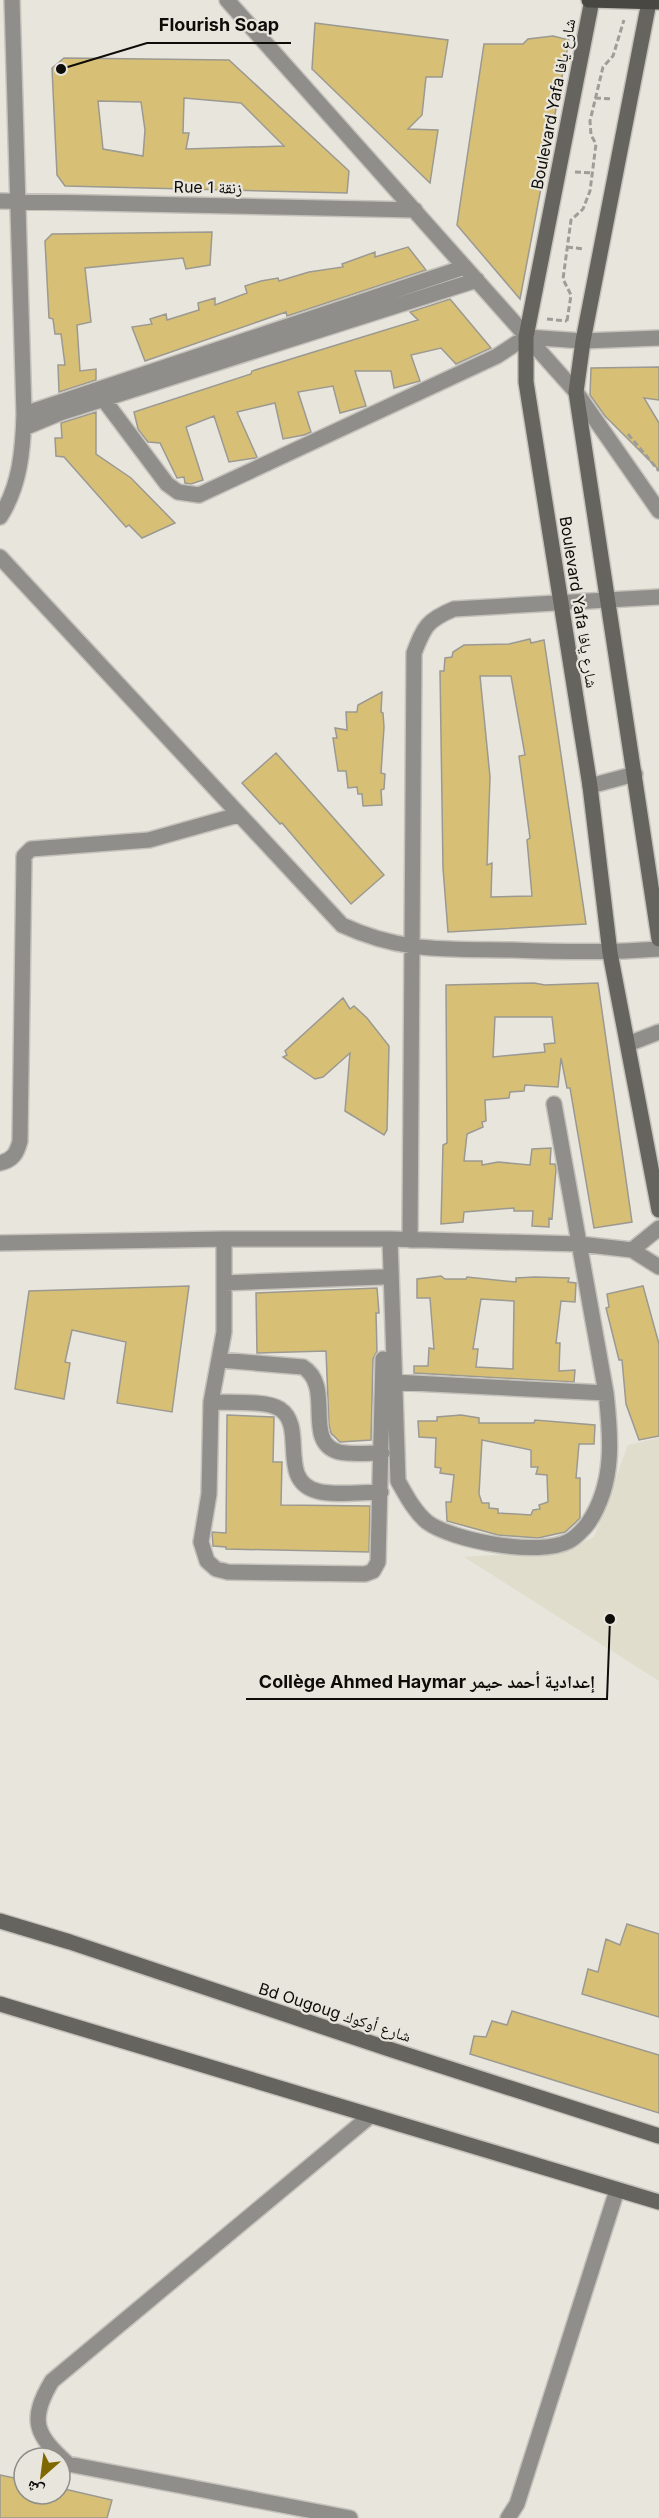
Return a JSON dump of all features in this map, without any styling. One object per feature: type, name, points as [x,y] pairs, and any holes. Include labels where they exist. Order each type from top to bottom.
[{"type":"main road","points":[[590,0],[654,2]]},
{"type":"street","points":[[0,517],[15,483],[21,459],[24,421],[20,201],[12,0]]},
{"type":"street","points":[[227,0],[576,392],[659,511]]},
{"type":"street","name":"Boulevard Yafa شارع يافا","points":[[590,0],[526,337],[526,382],[590,786],[610,953],[659,1210]]},
{"type":"street","name":"Boulevard Yafa شارع يافا","points":[[654,2],[630,100],[583,341],[576,392],[659,939]]},
{"type":"street","name":"Rue 1 زنقة","points":[[0,201],[415,210]]},
{"type":"street","points":[[24,421],[465,267]]},
{"type":"street","points":[[24,421],[104,400],[477,280]]},
{"type":"street","points":[[104,400],[167,484],[178,492],[199,495],[497,356],[526,337],[583,341],[659,338]]},
{"type":"street","points":[[0,557],[342,925],[373,939],[412,948],[610,953],[659,949]]},
{"type":"street","points":[[410,1240],[414,653],[423,629],[434,617],[454,609],[659,597]]},
{"type":"street","points":[[590,786],[635,774]]},
{"type":"street","points":[[0,1163],[9,1161],[20,1141],[24,856],[31,849],[149,840],[238,815]]},
{"type":"street","points":[[628,1044],[659,1032]]},
{"type":"street","points":[[387,1239],[398,1481],[409,1501],[427,1521],[450,1533],[477,1541],[540,1548],[569,1541],[588,1523],[599,1502],[610,1467],[611,1440],[606,1393],[554,1104]]},
{"type":"street","points":[[632,1250],[659,1228]]},
{"type":"street","points":[[224,1239],[224,1332],[212,1402],[209,1494],[201,1542],[204,1557],[216,1569],[228,1572],[369,1573],[378,1562],[382,1453],[383,1277],[387,1239]]},
{"type":"street","points":[[0,1243],[387,1239],[580,1244],[632,1250],[659,1266]]},
{"type":"street","points":[[224,1283],[383,1277]]},
{"type":"street","points":[[220,1360],[303,1367],[310,1371],[317,1383],[321,1433],[328,1446],[346,1453],[382,1453]]},
{"type":"street","points":[[393,1382],[606,1393]]},
{"type":"street","points":[[212,1402],[264,1404],[280,1409],[289,1420],[296,1473],[309,1488],[323,1492],[381,1492]]},
{"type":"street","name":"Bd Ougoug شارع أوكوك","points":[[0,1922],[70,1942],[392,2050],[659,2136]]},
{"type":"street","points":[[0,2004],[369,2117],[659,2202]]},
{"type":"street","points":[[350,2518],[68,2464],[47,2444],[37,2422],[41,2399],[52,2381],[369,2117]]},
{"type":"street","points":[[508,2518],[517,2504],[617,2190]]},
{"type":"path","points":[[567,321],[571,295],[563,279],[571,220],[583,209],[596,144],[591,135],[590,121],[603,67],[613,56],[624,20]]},
{"type":"path","points":[[573,96],[630,100]]},
{"type":"path","points":[[559,170],[615,175]]},
{"type":"path","points":[[566,247],[601,250]]},
{"type":"path","points":[[530,318],[587,323]]},
{"type":"shaded area","points":[[659,1438],[659,1681],[464,1557],[566,1550],[594,1537],[628,1445]]},
{"type":"building","points":[[315,23],[448,40],[442,77],[426,77],[422,115],[408,129],[438,130],[430,183],[312,69]]},
{"type":"building","points":[[553,36],[569,40],[520,299],[457,225],[484,44],[523,44],[528,39]]},
{"type":"building","points":[[64,58],[229,60],[349,171],[347,193],[65,186],[57,175],[52,68]],"holes":[[[184,98],[241,103],[284,146],[186,149],[189,133],[183,133]],[[98,101],[141,102],[145,130],[143,156],[103,149]]]},
{"type":"building","points":[[212,232],[210,265],[186,269],[183,258],[85,268],[91,322],[77,325],[80,371],[96,369],[96,380],[59,392],[58,365],[65,365],[61,334],[55,334],[53,319],[49,318],[45,241],[52,234]]},
{"type":"building","points":[[408,247],[426,270],[287,316],[286,312],[145,361],[132,327],[152,324],[150,319],[166,314],[167,320],[199,310],[198,303],[215,298],[215,305],[247,293],[245,286],[261,281],[278,278],[279,281],[309,272],[343,267],[342,264],[375,252],[375,257]]},
{"type":"building","points":[[450,299],[491,348],[456,364],[441,348],[411,355],[420,381],[394,388],[391,371],[355,371],[366,406],[340,413],[333,386],[298,392],[311,432],[304,435],[283,439],[275,403],[237,412],[257,457],[255,458],[229,462],[214,416],[186,427],[203,480],[191,484],[185,483],[184,477],[177,478],[160,443],[148,442],[138,429],[134,412],[251,374],[252,371],[418,320],[410,312]]},
{"type":"building","points":[[659,367],[659,400],[644,398],[659,423],[659,470],[605,416],[590,395],[591,368]]},
{"type":"building","points":[[96,412],[96,454],[131,478],[175,523],[142,538],[129,525],[126,527],[64,457],[56,456],[55,438],[62,438],[61,423]]},
{"type":"building","points":[[530,639],[531,643],[544,640],[586,924],[448,932],[443,868],[440,671],[444,671],[445,658],[452,657],[453,652],[464,645],[509,644]],"holes":[[[480,676],[511,676],[525,755],[519,756],[530,838],[527,840],[532,896],[491,897],[492,863],[487,865],[490,777]]]},
{"type":"building","points":[[382,692],[381,712],[384,727],[381,773],[385,774],[384,789],[381,790],[382,805],[363,806],[362,794],[358,794],[357,787],[348,788],[346,771],[338,771],[333,738],[337,738],[335,728],[347,730],[346,712],[357,712],[358,705]]},
{"type":"building","points":[[276,753],[384,875],[351,904],[282,823],[280,824],[242,783]]},
{"type":"building","points":[[598,983],[632,1222],[594,1228],[570,1088],[567,1088],[561,1058],[558,1087],[525,1085],[524,1091],[510,1092],[509,1098],[485,1100],[486,1121],[482,1122],[483,1127],[467,1134],[464,1161],[482,1161],[482,1165],[498,1162],[530,1165],[532,1149],[551,1148],[550,1164],[555,1164],[556,1169],[552,1219],[549,1218],[549,1227],[532,1226],[533,1211],[514,1211],[514,1208],[464,1212],[463,1222],[441,1224],[443,1145],[447,1143],[446,985]],"holes":[[[495,1017],[552,1017],[555,1043],[544,1044],[545,1052],[493,1057]]]},
{"type":"building","points":[[343,998],[350,1009],[354,1006],[367,1018],[389,1046],[387,1130],[384,1135],[345,1111],[350,1053],[323,1077],[315,1079],[283,1057],[287,1055],[285,1051]]},
{"type":"building","points":[[441,1276],[445,1279],[466,1279],[467,1277],[516,1282],[516,1278],[569,1278],[568,1282],[576,1283],[575,1302],[561,1301],[556,1343],[560,1343],[559,1371],[575,1370],[574,1382],[414,1373],[414,1366],[428,1366],[429,1348],[434,1349],[430,1298],[417,1298],[417,1279]],"holes":[[[481,1299],[514,1301],[513,1369],[476,1367],[478,1349],[473,1349]]]},
{"type":"building","points":[[189,1286],[172,1412],[117,1403],[126,1342],[72,1330],[65,1362],[70,1363],[64,1399],[15,1389],[29,1291]]},
{"type":"building","points":[[643,1286],[659,1344],[659,1436],[639,1440],[626,1404],[622,1360],[619,1360],[606,1308],[609,1307],[607,1294]]},
{"type":"building","points":[[377,1288],[379,1313],[376,1313],[377,1351],[373,1359],[371,1440],[340,1442],[331,1433],[329,1425],[326,1351],[257,1353],[256,1293]]},
{"type":"building","points":[[227,1415],[274,1417],[273,1462],[282,1462],[281,1505],[370,1506],[369,1552],[226,1549],[226,1547],[213,1546],[212,1532],[226,1533]]},
{"type":"building","points":[[461,1415],[479,1418],[479,1423],[534,1423],[535,1420],[595,1425],[594,1444],[579,1444],[576,1478],[580,1478],[580,1518],[565,1532],[538,1538],[498,1535],[447,1521],[446,1502],[451,1502],[454,1475],[440,1473],[441,1468],[435,1467],[436,1438],[419,1437],[418,1421],[437,1421],[437,1417]],"holes":[[[482,1440],[531,1450],[531,1467],[538,1467],[536,1474],[547,1475],[548,1502],[539,1505],[540,1509],[533,1510],[531,1515],[498,1513],[498,1509],[489,1508],[489,1503],[482,1503],[479,1494]]]},
{"type":"building","points":[[627,1924],[659,1934],[659,2017],[582,1994],[588,1969],[598,1972],[606,1939],[620,1945]]},
{"type":"building","points":[[512,2011],[659,2055],[659,2113],[470,2054],[474,2036],[486,2037],[492,2021],[507,2025]]},
{"type":"building","points":[[0,2475],[12,2478],[12,2506],[72,2506],[72,2491],[112,2500],[107,2518],[0,2518]]},
{"type":"place","name":"Flourish Soap","points":[[61,69]]},
{"type":"place","name":"Collège Ahmed Haymar إعدادية أحمد حيمر","points":[[610,1619]]}]
